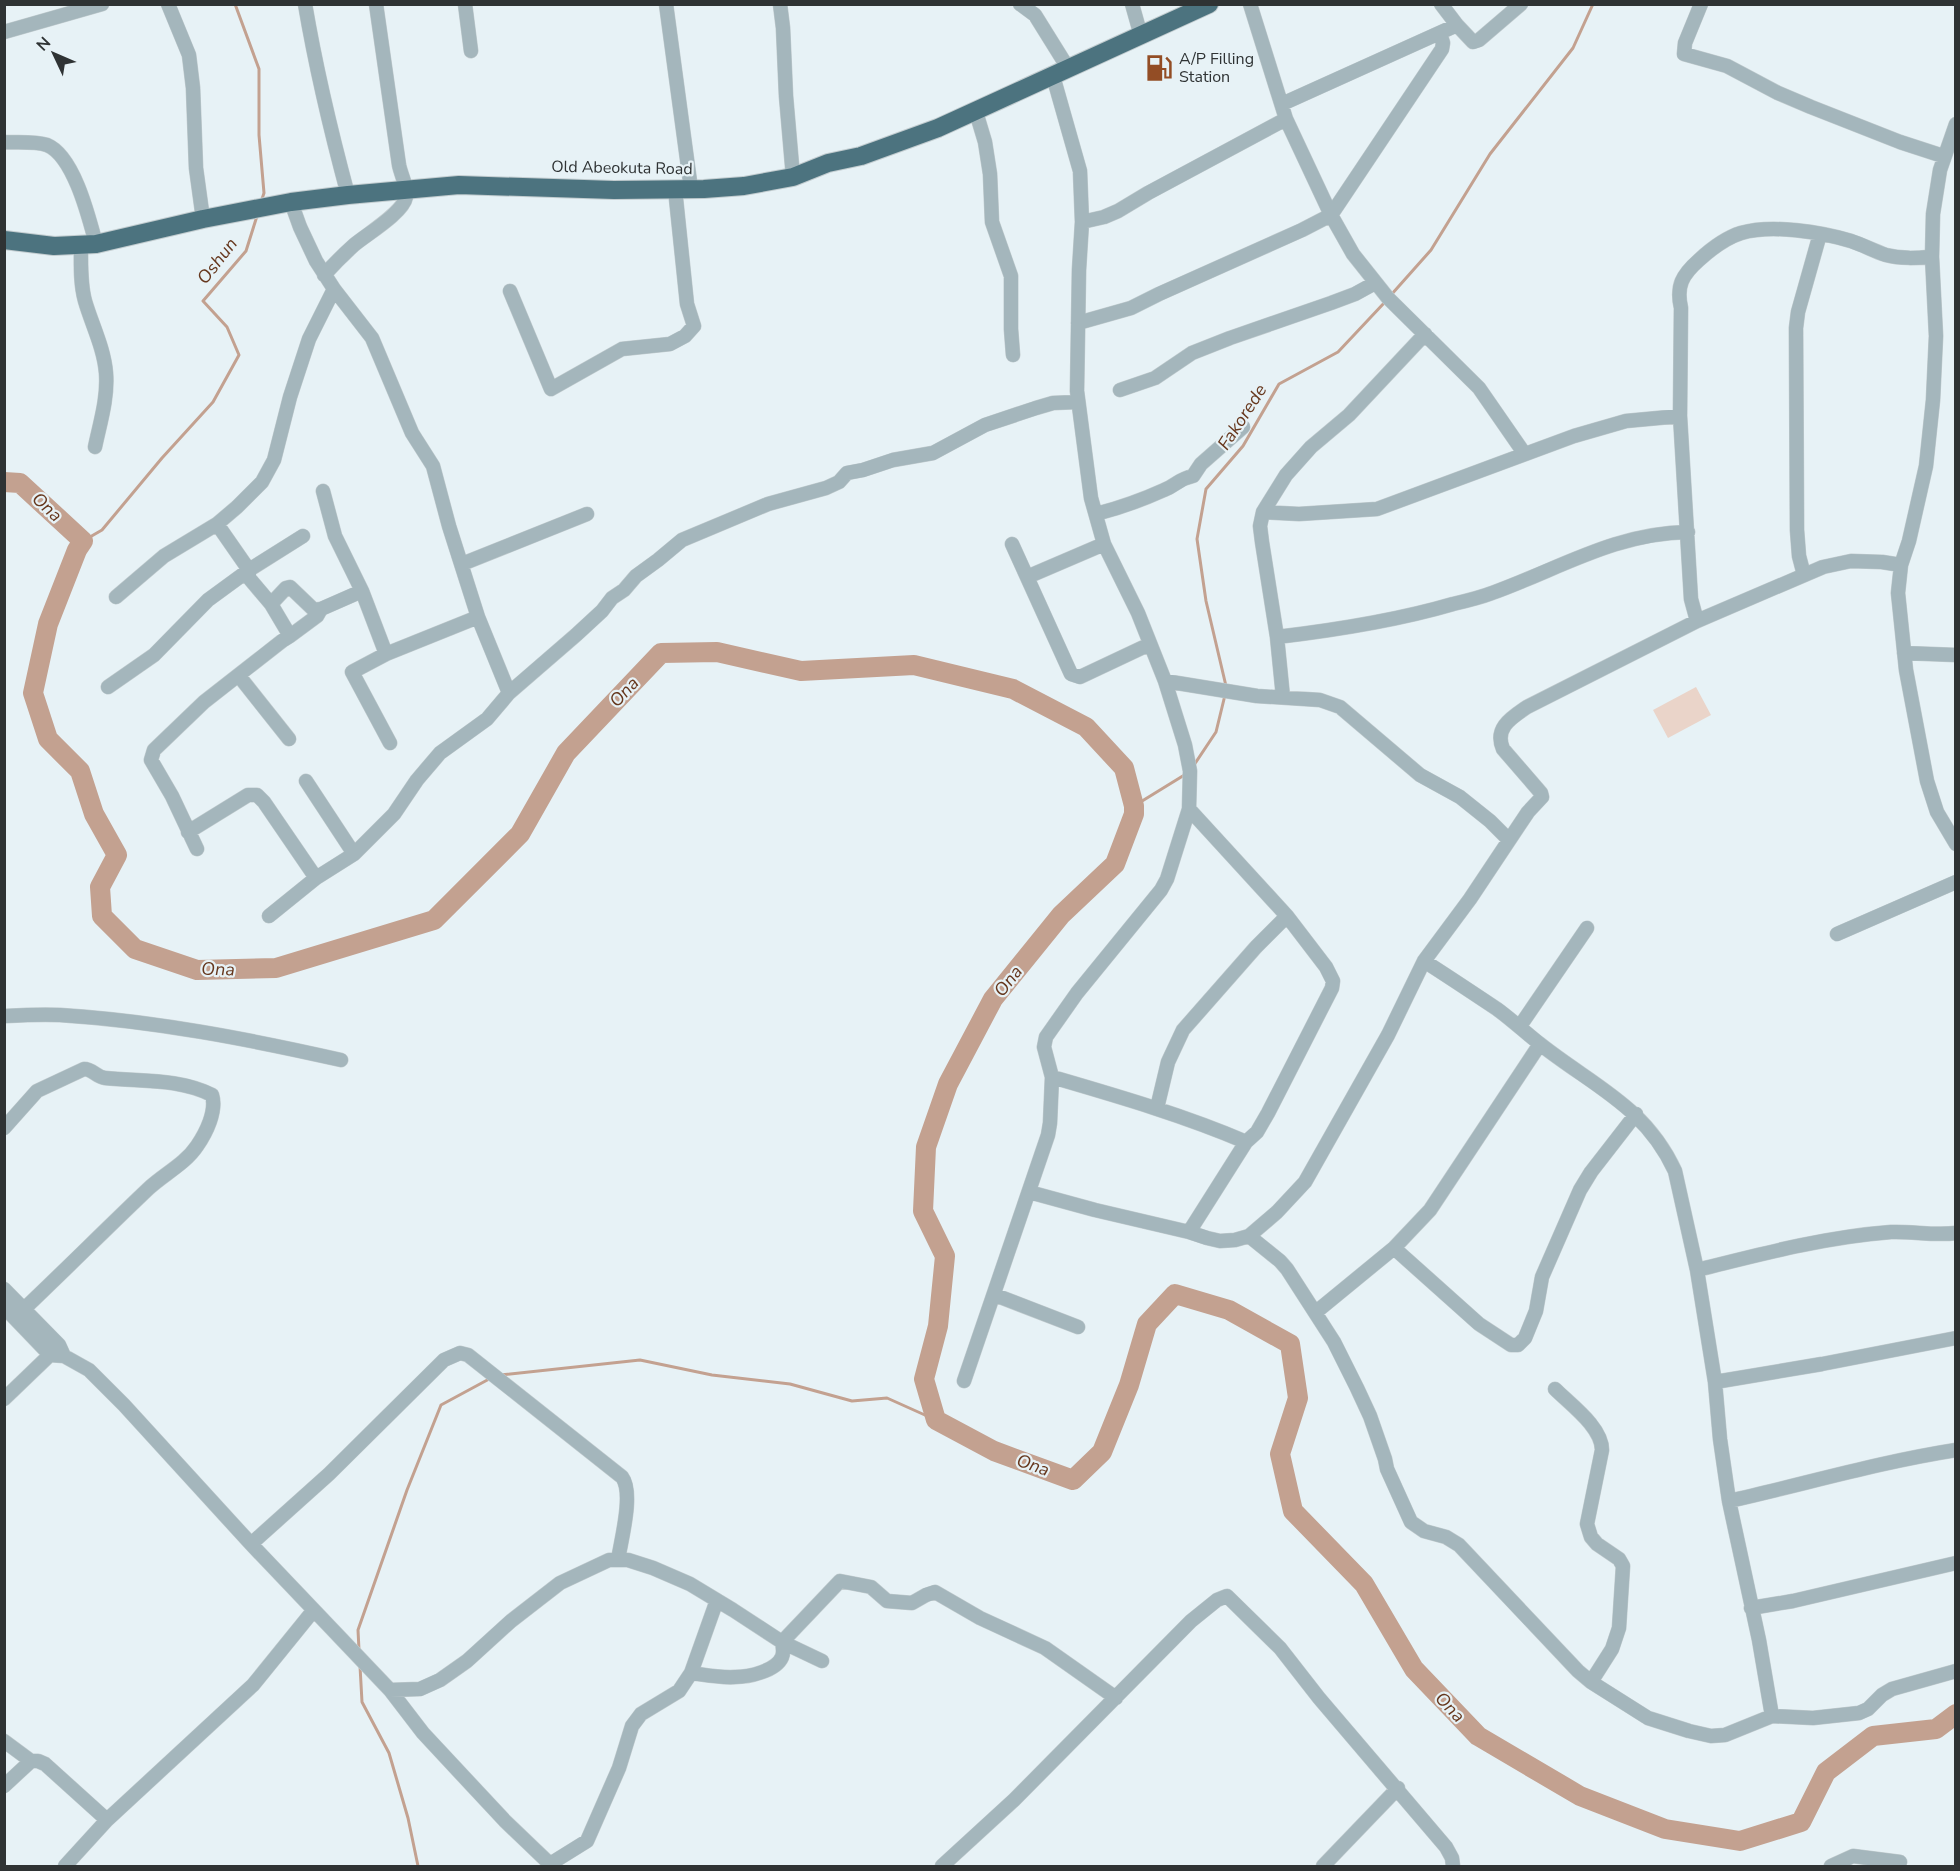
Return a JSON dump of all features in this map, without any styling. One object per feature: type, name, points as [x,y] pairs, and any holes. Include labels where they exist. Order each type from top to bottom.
[{"type":"highway","name":"Old Abeokuta Road","points":[[4,240],[54,246],[88,245],[291,202],[459,185],[614,190],[683,189],[744,186],[794,177],[828,163],[873,153],[938,128],[1209,4]]},
{"type":"street","points":[[168,4],[189,56],[193,88],[196,168],[203,219]]},
{"type":"street","points":[[305,4],[321,88],[348,195]]},
{"type":"street","points":[[324,275],[349,250],[404,203],[406,190],[399,165],[376,4]]},
{"type":"street","points":[[465,4],[471,51]]},
{"type":"street","points":[[510,291],[550,389],[622,349],[670,344],[685,336],[694,326],[687,304],[683,189],[666,4]]},
{"type":"street","points":[[780,4],[794,177]]},
{"type":"street","points":[[964,1381],[1048,1136],[1052,1077],[1044,1047],[1046,1037],[1077,993],[1161,890],[1167,879],[1189,809],[1190,771],[1185,745],[1165,681],[1138,613],[1104,544],[1091,498],[1077,402],[1083,222],[1080,171],[1060,72],[1035,15],[1020,4]]},
{"type":"street","points":[[1132,4],[1141,36]]},
{"type":"street","points":[[1250,4],[1286,119],[1331,215],[1353,254],[1375,283],[1479,388],[1524,453]]},
{"type":"street","points":[[1441,4],[1473,42],[1479,40],[1521,4]]},
{"type":"street","points":[[1701,4],[1685,43],[1684,54],[1727,66],[1778,93],[1811,107],[1900,142],[1943,156]]},
{"type":"street","points":[[4,32],[97,5]]},
{"type":"street","points":[[1282,104],[1457,25]]},
{"type":"street","points":[[1078,323],[1131,308],[1331,215],[1442,49],[1440,33]]},
{"type":"street","points":[[976,112],[985,142],[990,174],[992,222],[1011,276],[1013,355]]},
{"type":"street","points":[[1083,222],[1118,211],[1286,119]]},
{"type":"street","points":[[1956,124],[1943,156],[1935,200],[1932,257],[1936,336],[1926,466],[1909,541],[1901,565],[1898,593],[1904,653],[1927,781],[1937,812],[1956,844]]},
{"type":"street","points":[[4,142],[39,143],[50,147],[68,167],[86,204],[88,245],[84,299],[99,338],[107,385],[95,447]]},
{"type":"street","points":[[291,202],[300,227],[324,275],[372,338],[412,433],[433,466],[478,617],[509,693]]},
{"type":"street","points":[[1697,621],[1690,598],[1680,416],[1681,308],[1678,294],[1681,281],[1690,268],[1703,256],[1726,239],[1743,232],[1789,230],[1820,234],[1897,257],[1932,257]]},
{"type":"street","points":[[1804,575],[1799,556],[1797,530],[1796,328],[1798,312],[1820,234]]},
{"type":"street","points":[[1120,390],[1155,378],[1192,353],[1331,303],[1375,283]]},
{"type":"street","points":[[116,597],[164,556],[217,524],[262,482],[274,460],[290,397],[309,339],[334,289]]},
{"type":"street","points":[[1282,697],[1277,637],[1260,526],[1263,512],[1286,475],[1311,447],[1349,415],[1425,334]]},
{"type":"street","points":[[269,916],[316,878],[354,854],[394,814],[417,780],[440,753],[487,718],[509,693],[602,611],[612,598],[624,590],[636,576],[682,540],[750,511],[832,485],[848,473],[893,460],[933,453],[985,425],[1053,403],[1077,402]]},
{"type":"street","points":[[1263,512],[1299,514],[1377,509],[1574,436],[1626,422],[1680,416]]},
{"type":"street","points":[[1095,514],[1125,506],[1166,490],[1181,478],[1193,476],[1201,464],[1243,428]]},
{"type":"street","points":[[322,491],[335,536],[362,591],[386,654]]},
{"type":"street","points":[[462,564],[587,514]]},
{"type":"street","points":[[217,524],[249,570],[249,578],[271,604],[290,636]]},
{"type":"street","points":[[1277,637],[1337,630],[1427,612],[1490,594],[1593,551],[1629,539],[1688,532]]},
{"type":"street","points":[[108,687],[153,655],[208,600],[249,570],[303,536]]},
{"type":"street","points":[[1012,544],[1071,674],[1080,677],[1150,644]]},
{"type":"street","points":[[1026,577],[1104,544]]},
{"type":"street","points":[[1029,1192],[1220,1240],[1235,1240],[1249,1236],[1277,1212],[1305,1182],[1388,1035],[1424,961],[1470,899],[1528,812],[1542,796],[1503,749],[1500,741],[1504,726],[1527,707],[1697,621],[1804,575],[1829,565],[1851,561],[1901,565]]},
{"type":"street","points":[[271,604],[286,588],[290,587],[314,610],[362,591]]},
{"type":"street","points":[[197,849],[151,760],[154,750],[204,702],[317,616],[321,609]]},
{"type":"street","points":[[390,743],[352,672],[386,654],[478,617]]},
{"type":"street","points":[[1904,653],[1956,656]]},
{"type":"street","points":[[239,676],[289,739]]},
{"type":"street","points":[[1165,681],[1257,696],[1320,700],[1340,707],[1420,775],[1460,797],[1509,840]]},
{"type":"street","points":[[306,781],[354,854]]},
{"type":"street","points":[[188,832],[248,795],[257,795],[316,878]]},
{"type":"street","points":[[1189,809],[1287,916],[1326,967],[1333,981],[1332,988],[1268,1113],[1257,1132],[1246,1142],[1189,1232]]},
{"type":"street","points":[[1837,934],[1956,882]]},
{"type":"street","points":[[1157,1108],[1168,1062],[1183,1030],[1256,946],[1287,916]]},
{"type":"street","points":[[1520,1026],[1587,928]]},
{"type":"street","points":[[1424,961],[1520,1026],[1540,1044],[1600,1085],[1636,1114],[1660,1144],[1675,1172],[1697,1270],[1715,1382],[1729,1501],[1773,1716]]},
{"type":"street","points":[[4,1016],[58,1015],[156,1025],[252,1040],[341,1060]]},
{"type":"street","points":[[1316,1312],[1394,1248],[1430,1210],[1540,1044]]},
{"type":"street","points":[[4,1128],[37,1091],[84,1069],[90,1069],[102,1078],[176,1083],[198,1088],[212,1095],[214,1104],[208,1124],[186,1158],[151,1186],[23,1310]]},
{"type":"street","points":[[1052,1077],[1157,1108],[1246,1142]]},
{"type":"street","points":[[1394,1248],[1479,1324],[1511,1346],[1518,1345],[1525,1338],[1536,1311],[1542,1277],[1580,1190],[1591,1172],[1636,1114]]},
{"type":"street","points":[[1697,1270],[1767,1252],[1851,1236],[1893,1232],[1956,1233]]},
{"type":"street","points":[[1249,1236],[1280,1261],[1316,1312],[1358,1388],[1370,1416],[1387,1469],[1412,1522],[1424,1531],[1446,1537],[1459,1545],[1578,1671],[1591,1682],[1648,1718],[1711,1736],[1725,1735],[1773,1716],[1813,1718],[1859,1713],[1868,1709],[1892,1689],[1956,1671]]},
{"type":"street","points":[[4,1289],[58,1352]]},
{"type":"street","points":[[995,1294],[1078,1327]]},
{"type":"street","points":[[4,1307],[58,1352],[89,1370],[124,1404],[313,1611],[390,1690],[423,1733],[505,1821],[551,1865],[586,1841],[619,1768],[632,1726],[638,1716],[679,1690],[691,1673],[717,1600]]},
{"type":"street","points":[[1715,1382],[1956,1338]]},
{"type":"street","points":[[4,1399],[58,1352]]},
{"type":"street","points":[[251,1544],[329,1473],[436,1368],[447,1358],[459,1353],[468,1355],[496,1375],[626,1482],[627,1495],[618,1560]]},
{"type":"street","points":[[1555,1389],[1596,1430],[1602,1442],[1587,1524],[1591,1538],[1619,1559],[1623,1566],[1619,1628],[1612,1649],[1591,1682]]},
{"type":"street","points":[[1729,1501],[1908,1458],[1956,1450]]},
{"type":"street","points":[[390,1690],[420,1689],[440,1680],[467,1661],[511,1621],[560,1583],[609,1560],[628,1560],[690,1584],[782,1642],[822,1660]]},
{"type":"street","points":[[1751,1608],[1793,1601],[1956,1563]]},
{"type":"street","points":[[782,1642],[840,1581],[871,1587],[887,1601],[912,1603],[935,1592],[980,1618],[1046,1648],[1116,1698]]},
{"type":"street","points":[[942,1866],[1014,1800],[1191,1621],[1217,1600],[1227,1596],[1280,1648],[1319,1698],[1398,1788],[1446,1847],[1452,1858],[1453,1866]]},
{"type":"street","points":[[65,1866],[106,1820],[253,1685],[313,1611]]},
{"type":"street","points":[[691,1673],[734,1677],[763,1671],[775,1665],[782,1658],[784,1651],[782,1642]]},
{"type":"street","points":[[4,1741],[31,1761],[45,1764],[106,1820]]},
{"type":"street","points":[[4,1786],[31,1761]]},
{"type":"street","points":[[1323,1866],[1398,1788]]},
{"type":"street","points":[[1831,1866],[1853,1856],[1900,1862]]},
{"type":"shaded area","points":[[1696,687],[1711,715],[1668,738],[1653,710]]},
{"type":"waterway","name":"Oshun","points":[[235,4],[259,69],[259,135],[264,193],[261,202]]},
{"type":"waterway","name":"Fakorede","points":[[1391,295],[1431,250],[1490,154],[1573,48],[1593,4]]},
{"type":"waterway","name":"Oshun","points":[[83,541],[102,530],[162,458],[213,402],[239,355],[227,327],[203,301],[246,251],[257,216]]},
{"type":"waterway","name":"Fakorede","points":[[1226,686],[1206,601],[1197,539],[1206,489],[1243,446],[1279,384],[1338,352],[1385,302]]},
{"type":"waterway","name":"Ona","points":[[4,482],[20,483],[83,541],[77,550],[48,624],[33,693],[48,739],[80,771],[94,814],[117,855],[100,887],[102,916],[135,949],[197,970],[276,968],[434,920],[520,834],[566,753],[661,653],[717,652],[801,671],[914,665],[1013,689],[1086,727],[1124,768],[1134,806],[1134,814],[1115,864],[1061,915],[993,999],[948,1084],[926,1147],[923,1211],[945,1256],[938,1326],[924,1379],[936,1420],[994,1451],[1073,1480],[1102,1452],[1129,1385],[1147,1324],[1175,1294],[1229,1310],[1290,1344],[1298,1398],[1280,1454],[1293,1511],[1364,1584],[1414,1669],[1478,1736],[1580,1796],[1665,1829],[1740,1841],[1801,1822],[1826,1772],[1873,1736],[1936,1729],[1956,1714]]},
{"type":"waterway","name":"Fakorede","points":[[1194,765],[1216,732],[1225,695]]},
{"type":"waterway","name":"Fakorede","points":[[1134,806],[1186,774]]},
{"type":"waterway","points":[[500,1375],[640,1360],[712,1375],[790,1384],[852,1401],[887,1398],[936,1420]]},
{"type":"waterway","points":[[359,1650],[358,1630],[407,1490],[441,1405],[491,1378]]},
{"type":"waterway","points":[[360,1666],[362,1702],[389,1753],[408,1818],[418,1866]]},
{"type":"place","name":"A/P Filling Station","points":[[1159,68]]}]
